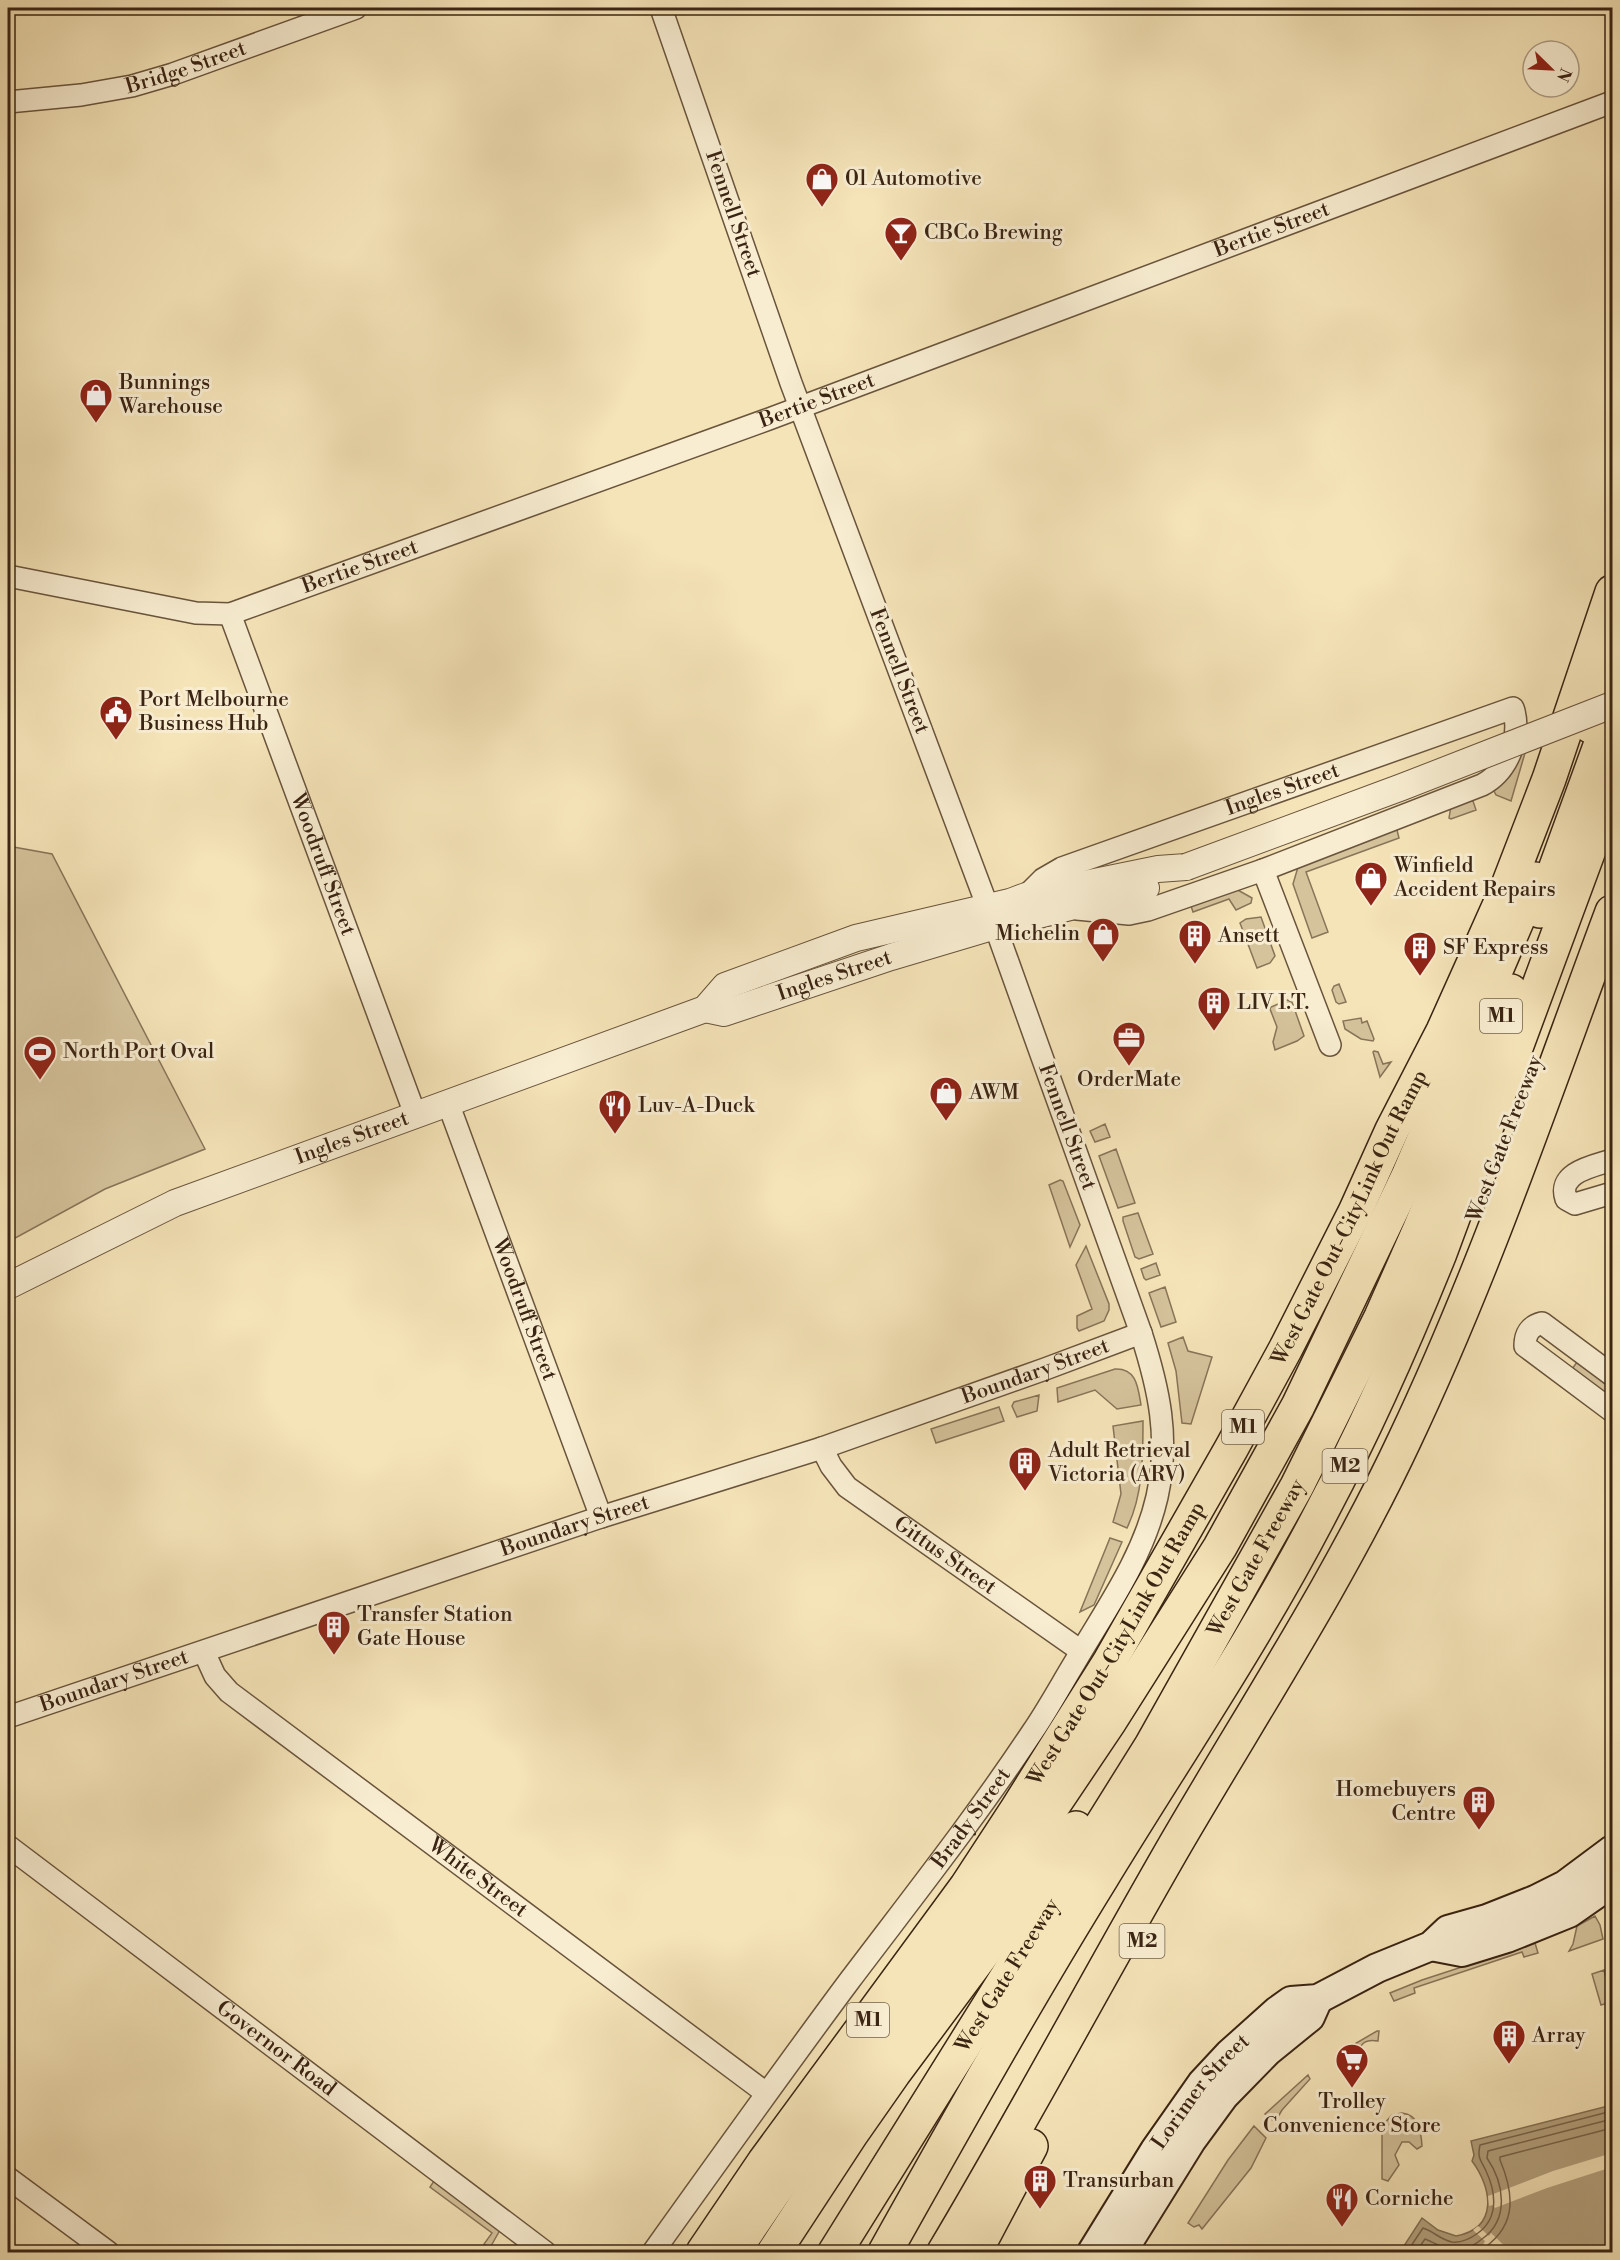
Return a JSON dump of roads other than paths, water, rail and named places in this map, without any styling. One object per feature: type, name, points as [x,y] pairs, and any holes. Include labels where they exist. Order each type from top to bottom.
[{"type":"highway","name":"West Gate Out-CityLink Out Ramp","points":[[1017,1809],[1110,1661],[1242,1429],[1297,1328],[1355,1212],[1392,1130],[1443,1031],[1507,888],[1550,779],[1612,592]]},
{"type":"highway","points":[[718,2245],[794,2164],[998,1885],[1110,1721],[1220,1547],[1298,1406],[1414,1164],[1533,885],[1599,698],[1612,669]]},
{"type":"highway","name":"West Gate Freeway","points":[[835,2253],[1151,1746],[1250,1571],[1344,1395],[1419,1231],[1467,1110],[1585,794],[1612,713]]},
{"type":"highway","name":"M2","points":[[980,2097],[1099,1881],[1264,1615],[1323,1511],[1373,1411],[1444,1243],[1612,788]]},
{"type":"highway","name":"West Gate Freeway","points":[[885,2252],[980,2097],[1246,1683],[1308,1582],[1350,1505],[1433,1326],[1612,852]]},
{"type":"highway","points":[[944,2253],[1028,2110],[1174,1847],[1333,1579],[1409,1431],[1478,1274],[1612,912]]},
{"type":"highway","name":"M2","points":[[975,2253],[1216,1804],[1338,1602],[1412,1463],[1447,1388],[1486,1294],[1612,959]]},
{"type":"highway","points":[[1110,1721],[1274,1403],[1363,1223],[1404,1135],[1443,1031]]},
{"type":"highway","points":[[774,2253],[852,2133],[1081,1821],[1250,1571]]},
{"type":"highway","points":[[681,2253],[759,2137],[870,1987],[958,1873],[1017,1809]]},
{"type":"highway","name":"M1","points":[[718,2245],[764,2162],[966,1887],[1017,1809]]},
{"type":"highway","points":[[921,2253],[1054,2026],[1097,1958],[1174,1847]]},
{"type":"highway","name":"M2","points":[[962,2253],[1068,2077]]},
{"type":"main road","name":"Lorimer Street","points":[[1092,2253],[1155,2150],[1202,2083],[1252,2032],[1291,2001],[1318,1999],[1377,1968],[1431,1946],[1448,1930],[1487,1919],[1535,1900],[1565,1885],[1612,1850]]},
{"type":"main road","points":[[1431,1946],[1462,1952],[1535,1928],[1569,1913],[1612,1883]]},
{"type":"main road","name":"Lorimer Street","points":[[1122,2253],[1191,2141],[1224,2096],[1268,2051],[1310,2017],[1318,1999]]},
{"type":"street","name":"Bridge Street","points":[[8,102],[132,86],[173,74],[356,8]]},
{"type":"street","name":"Fennell Street","points":[[661,8],[800,406],[991,916],[1142,1333]]},
{"type":"street","name":"Bertie Street","points":[[8,576],[196,613],[230,614],[800,406],[1612,102]]},
{"type":"street","name":"Woodruff Street","points":[[230,614],[415,1114]]},
{"type":"street","name":"Ingles Street","points":[[705,1009],[724,1013],[831,977],[991,916],[1030,905],[1147,888],[1161,883],[1186,867],[1392,791],[1612,705]]},
{"type":"street","name":"Ingles Street","points":[[1512,708],[1515,715],[1516,726],[1509,754],[1503,768],[1489,781],[1263,870],[1138,913],[1030,905],[1043,879],[1062,868],[1512,708]]},
{"type":"street","points":[[1263,870],[1330,1045]]},
{"type":"street","name":"Ingles Street","points":[[8,1286],[175,1203],[705,1009],[725,986],[856,938],[991,916]]},
{"type":"street","points":[[821,951],[831,977]]},
{"type":"street","name":"Woodruff Street","points":[[448,1103],[601,1517]]},
{"type":"street","points":[[1612,1160],[1575,1173],[1567,1182],[1564,1191],[1568,1201],[1580,1204],[1612,1193]]},
{"type":"street","points":[[1612,1375],[1542,1323],[1534,1325],[1525,1337],[1525,1346],[1612,1412]]},
{"type":"street","name":"Boundary Street","points":[[8,1718],[601,1517],[822,1448],[1142,1333]]},
{"type":"street","name":"Brady Street","points":[[653,2253],[766,2093],[1035,1729],[1135,1559],[1156,1499],[1163,1462],[1163,1421],[1158,1392],[1142,1333]]},
{"type":"street","name":"Gittus Street","points":[[822,1448],[831,1466],[847,1487],[1081,1652]]},
{"type":"street","name":"White Street","points":[[204,1652],[214,1676],[229,1692],[766,2093]]},
{"type":"street","name":"Governor Road","points":[[8,1846],[544,2253]]},
{"type":"street","points":[[8,2178],[108,2253]]},
{"type":"water","points":[[1612,2105],[1612,2252],[1400,2252],[1422,2218],[1438,2230],[1456,2236],[1470,2232],[1485,2216],[1488,2206],[1487,2194],[1479,2172],[1472,2161],[1474,2155],[1471,2141]]},
{"type":"place","name":"01 Automotive","points":[[822,208]]},
{"type":"place","name":"CBCo Brewing","points":[[901,262]]},
{"type":"place","name":"Bunnings Warehouse","points":[[96,424]]},
{"type":"place","name":"Port Melbourne Business Hub","points":[[116,741]]},
{"type":"place","name":"Winfield Accident Repairs","points":[[1371,907]]},
{"type":"place","name":"Michelin","points":[[1103,963]]},
{"type":"place","name":"Ansett","points":[[1195,965]]},
{"type":"place","name":"SF Express","points":[[1420,977]]},
{"type":"place","name":"LIV I.T.","points":[[1214,1032]]},
{"type":"place","name":"OrderMate","points":[[1129,1067]]},
{"type":"place","name":"North Port Oval","points":[[40,1081]]},
{"type":"place","name":"AWM","points":[[946,1122]]},
{"type":"place","name":"Luv-A-Duck","points":[[615,1135]]},
{"type":"place","name":"Adult Retrieval Victoria (ARV)","points":[[1025,1492]]},
{"type":"place","name":"Transfer Station Gate House","points":[[334,1656]]},
{"type":"place","name":"Homebuyers Centre","points":[[1479,1831]]},
{"type":"place","name":"Array","points":[[1509,2065]]},
{"type":"place","name":"Trolley Convenience Store","points":[[1352,2089]]},
{"type":"place","name":"Transurban","points":[[1040,2210]]},
{"type":"place","name":"Corniche","points":[[1342,2228]]}]
